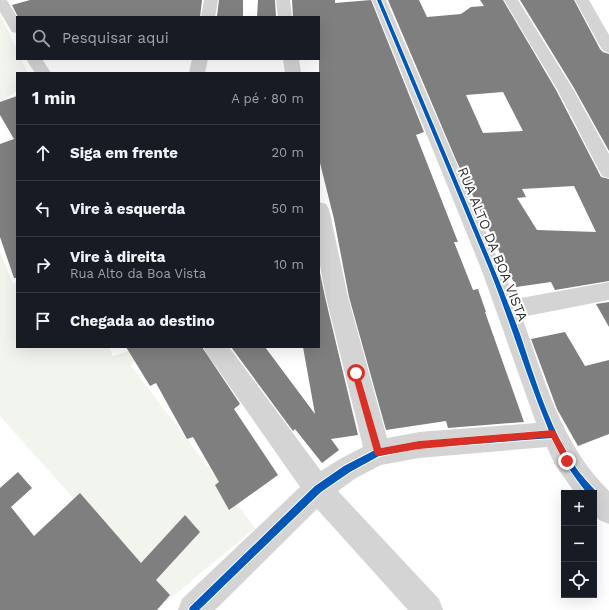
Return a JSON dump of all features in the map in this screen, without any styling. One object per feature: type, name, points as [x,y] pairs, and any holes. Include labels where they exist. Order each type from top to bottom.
[{"type":"street","points":[[0,0],[16,27]]},
{"type":"street","points":[[208,16],[211,0]]},
{"type":"street","points":[[283,0],[285,16]]},
{"type":"street","name":"RUA ALTO DA BOA VISTA","points":[[378,0],[508,310],[553,434],[567,461],[589,490]]},
{"type":"street","points":[[510,0],[565,90],[609,171]]},
{"type":"street","points":[[582,0],[609,48]]},
{"type":"street","points":[[35,60],[42,72]]},
{"type":"street","points":[[197,72],[200,60]]},
{"type":"street","points":[[291,60],[293,72]]},
{"type":"street","points":[[320,214],[337,297],[378,453]]},
{"type":"street","points":[[508,310],[609,291]]},
{"type":"street","points":[[216,348],[318,489],[428,610]]},
{"type":"street","points":[[192,610],[318,489],[347,469],[378,453],[419,445],[553,434]]},
{"type":"street","points":[[597,498],[609,510]]},
{"type":"shaded area","points":[[0,14],[16,48],[16,60],[22,60],[28,72],[16,72],[16,92],[0,102]]},
{"type":"shaded area","points":[[0,252],[13,284],[16,282],[16,348],[109,348],[113,356],[131,350],[136,357],[131,366],[255,528],[166,602],[0,416]]},
{"type":"building","points":[[30,0],[202,0],[200,16],[18,16],[12,5]]},
{"type":"building","points":[[219,0],[243,0],[243,16],[217,16]]},
{"type":"building","points":[[258,0],[275,0],[276,16],[257,16]]},
{"type":"building","points":[[292,0],[335,0],[335,3],[371,0],[424,132],[416,135],[458,242],[454,242],[473,290],[478,289],[524,422],[448,428],[446,421],[386,430],[349,297],[334,219],[320,163],[320,16],[293,16]]},
{"type":"building","points":[[388,0],[419,0],[427,17],[461,14],[471,7],[484,6],[480,0],[503,0],[556,90],[601,177],[609,179],[609,281],[555,290],[551,282],[516,287],[456,160]],"holes":[[[503,92],[523,131],[483,133],[466,95]],[[574,186],[596,232],[537,230],[517,198],[526,197],[522,189]]]},
{"type":"building","points":[[520,0],[574,0],[600,49],[609,54],[609,151],[574,88]]},
{"type":"building","points":[[16,96],[16,278],[14,278],[0,237],[0,144],[14,139],[0,115],[0,102]]},
{"type":"building","points":[[320,273],[358,435],[331,439],[339,450],[322,463],[295,429],[293,431],[232,348],[266,348],[315,414],[303,348],[320,348]]},
{"type":"building","points":[[609,302],[609,327],[596,304]]},
{"type":"building","points":[[565,332],[585,366],[609,360],[609,434],[578,446],[557,409],[531,339]]},
{"type":"building","points":[[127,348],[203,348],[240,404],[234,409],[278,475],[229,510],[215,485],[219,482],[193,437],[187,439],[156,383],[150,386]]},
{"type":"building","points":[[18,472],[32,488],[11,507],[34,536],[80,493],[141,563],[185,515],[200,532],[156,580],[170,595],[157,610],[0,610],[0,488]]},
{"type":"cycle path","points":[[379,0],[508,310],[552,431],[563,454],[590,490]]},
{"type":"cycle path","points":[[193,610],[318,489],[347,469],[378,453],[419,445],[553,434]]},
{"type":"route","points":[[356,373],[378,453],[419,445],[553,434],[567,461]]}]
